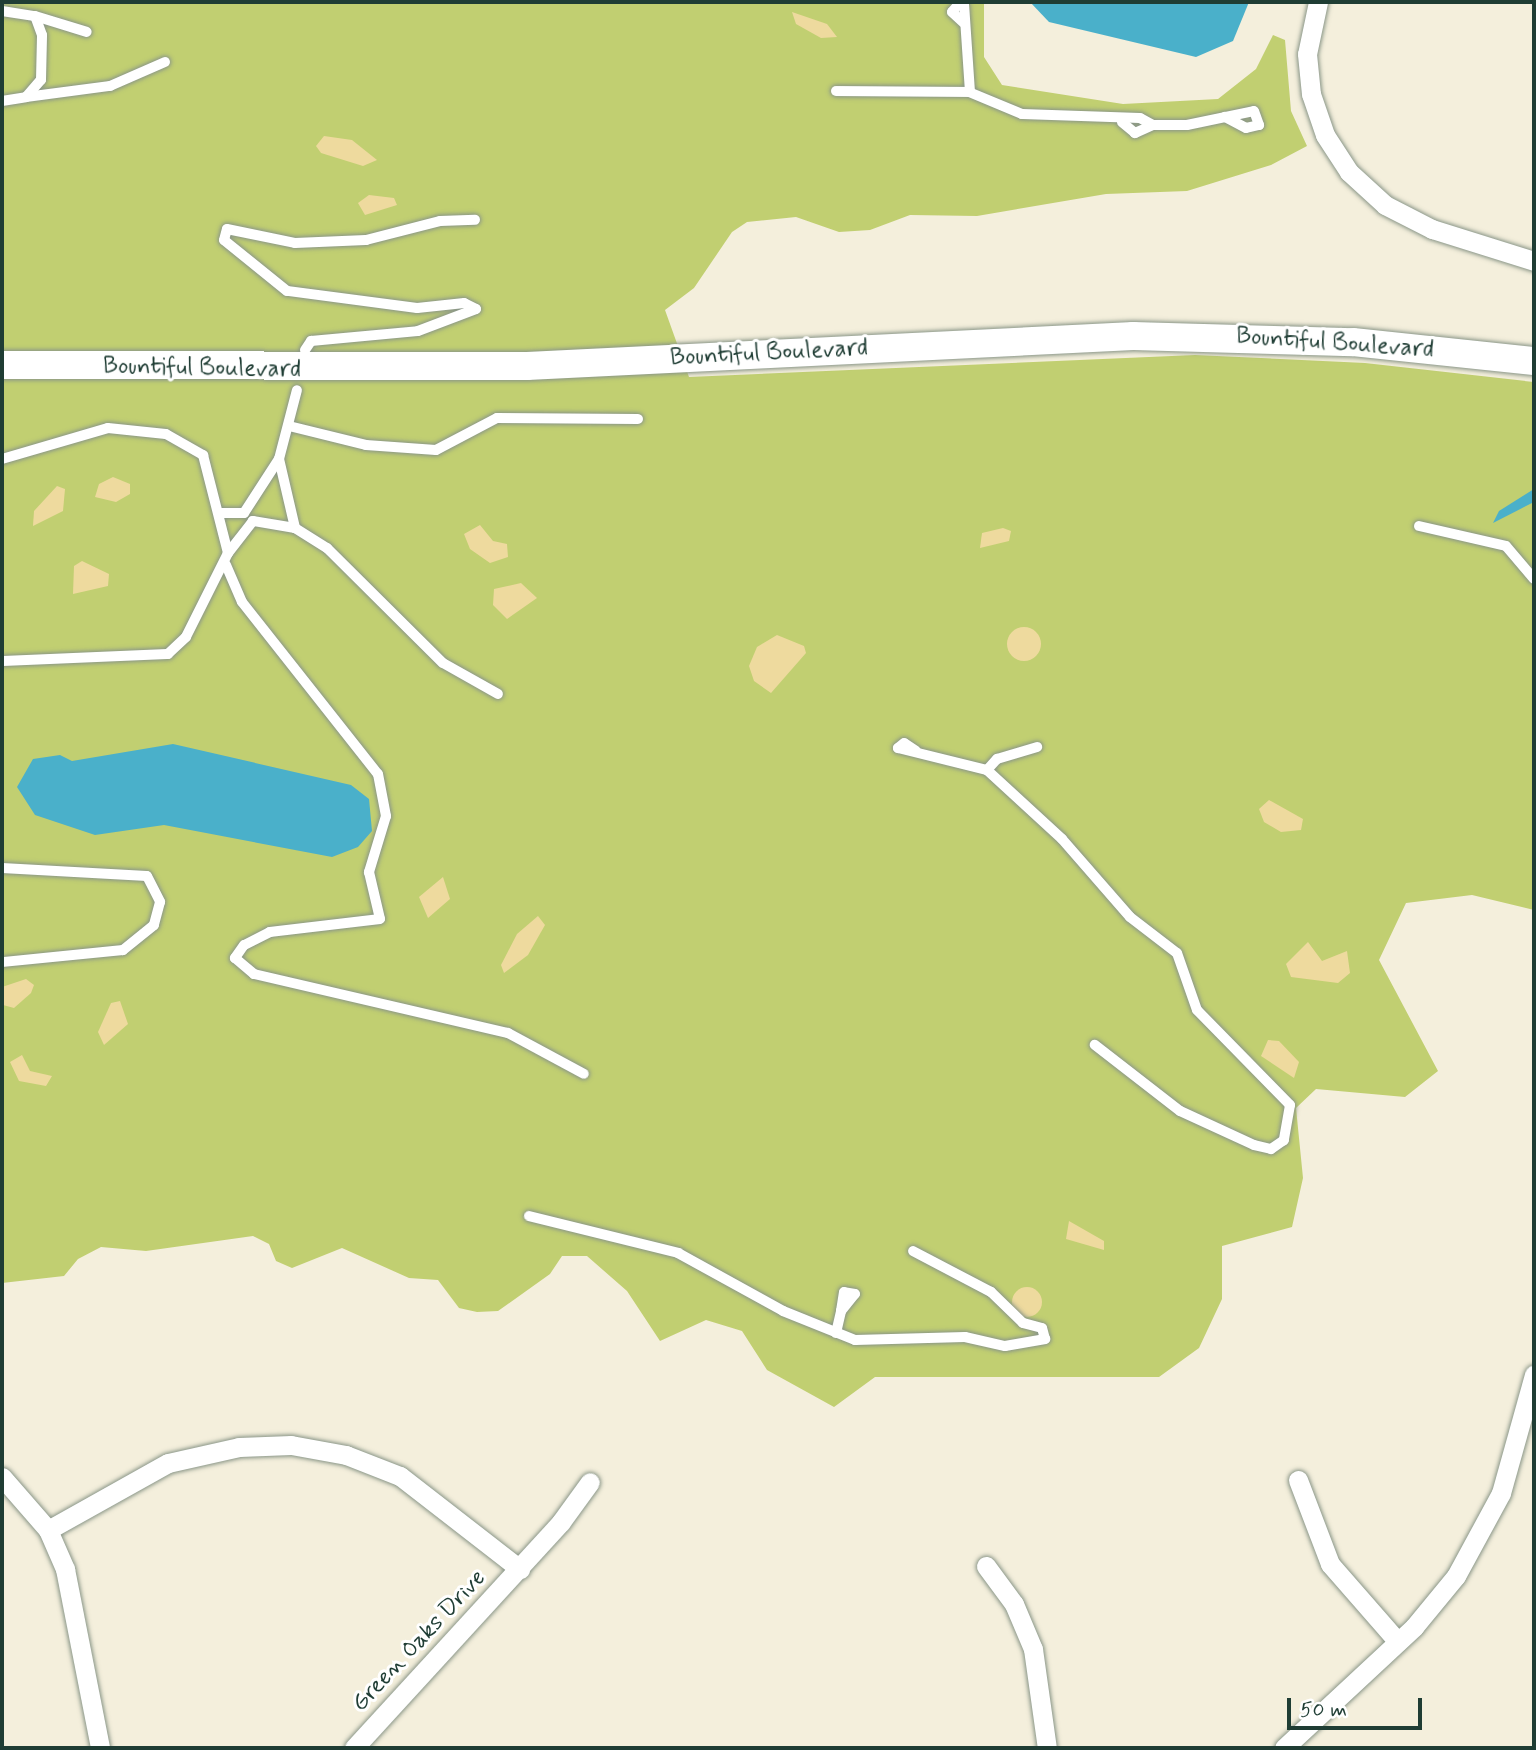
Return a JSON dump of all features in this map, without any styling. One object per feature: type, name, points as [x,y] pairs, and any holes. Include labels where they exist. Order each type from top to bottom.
[{"type":"main road","name":"Bountiful Boulevard","points":[[2,365],[527,366],[1133,336],[1340,341],[1534,361]]},
{"type":"street","points":[[1318,2],[1307,54],[1311,94],[1325,135],[1349,172],[1385,205],[1432,229],[1534,261]]},
{"type":"street","points":[[1284,1748],[1398,1642],[1442,1595],[1481,1536],[1509,1471],[1534,1375]]},
{"type":"street","name":"Green Oaks Drive","points":[[48,1530],[168,1463],[239,1447],[291,1446],[346,1455],[400,1476],[520,1569]]},
{"type":"street","points":[[2,1478],[48,1530],[71,1588],[100,1748]]},
{"type":"street","points":[[1298,1479],[1330,1564],[1398,1642]]},
{"type":"street","name":"Green Oaks Drive","points":[[354,1748],[520,1569],[590,1482]]},
{"type":"street","points":[[986,1566],[1014,1604],[1033,1649],[1047,1748]]},
{"type":"lane","points":[[965,4],[969,92]]},
{"type":"lane","points":[[2,12],[35,16],[87,32]]},
{"type":"lane","points":[[26,97],[41,80],[44,65],[35,16]]},
{"type":"lane","points":[[2,101],[110,86],[165,62]]},
{"type":"lane","points":[[836,91],[969,92],[1022,114],[1122,122],[1140,118],[1153,125],[1225,117]]},
{"type":"lane","points":[[305,349],[311,341],[418,331],[476,309],[464,303],[417,308],[286,291],[224,240],[227,229],[295,243],[366,240],[440,221],[475,220]]},
{"type":"lane","points":[[221,513],[244,513],[279,459],[296,390]]},
{"type":"lane","points":[[289,426],[366,445],[436,450],[480,421],[497,418],[638,419]]},
{"type":"lane","points":[[2,459],[108,428],[166,434],[203,455],[221,513],[228,553],[226,565],[196,606],[186,637],[168,654],[2,661]]},
{"type":"lane","points":[[279,459],[295,528]]},
{"type":"lane","points":[[228,553],[246,524],[295,528],[327,548],[443,663],[498,694]]},
{"type":"lane","points":[[1419,526],[1506,546],[1534,579]]},
{"type":"lane","points":[[226,565],[242,602],[378,775],[386,816],[369,872],[380,919],[270,932],[244,945],[235,958],[254,974],[508,1033],[583,1074]]},
{"type":"lane","points":[[987,770],[997,759],[1037,747]]},
{"type":"lane","points":[[916,751],[987,770],[1062,839],[1130,917],[1177,953],[1197,1010],[1290,1105],[1284,1140],[1271,1149],[1254,1145],[1180,1111],[1095,1045]]},
{"type":"lane","points":[[2,868],[147,876],[160,902],[154,925],[123,950],[2,961]]},
{"type":"lane","points":[[529,1216],[678,1253],[836,1334],[870,1342],[965,1337],[1004,1346],[1045,1339],[1042,1328],[1023,1323],[991,1292],[912,1251]]},
{"type":"lane","points":[[836,1334],[841,1311]]},
{"type":"green space","points":[[2,2],[984,2],[984,57],[1002,85],[1123,104],[1218,99],[1256,69],[1273,35],[1285,40],[1291,111],[1307,146],[1271,165],[1187,191],[1106,194],[977,216],[910,215],[870,230],[839,232],[796,217],[747,222],[732,232],[694,288],[665,310],[689,377],[1195,355],[1365,363],[1534,382],[1534,910],[1472,895],[1406,903],[1379,960],[1438,1071],[1405,1097],[1316,1089],[1296,1108],[1303,1178],[1292,1227],[1222,1246],[1222,1299],[1199,1348],[1159,1377],[875,1377],[834,1407],[767,1370],[742,1331],[706,1320],[660,1341],[627,1291],[587,1256],[562,1256],[550,1274],[498,1311],[477,1312],[459,1308],[438,1280],[409,1278],[342,1248],[292,1268],[276,1261],[269,1244],[253,1236],[146,1251],[101,1247],[78,1259],[64,1276],[2,1283]]},
{"type":"sand","points":[[792,12],[827,24],[837,37],[821,38],[796,24]]},
{"type":"sand","points":[[324,136],[352,140],[377,160],[363,166],[321,153],[316,146]]},
{"type":"sand","points":[[369,195],[394,198],[397,205],[365,215],[358,203]]},
{"type":"sand","points":[[113,477],[130,484],[130,494],[116,502],[95,497],[99,484]]},
{"type":"sand","points":[[57,486],[65,489],[63,511],[33,526],[34,511]]},
{"type":"sand","points":[[480,525],[493,541],[507,544],[508,557],[490,563],[470,549],[464,534]]},
{"type":"sand","points":[[1003,528],[1011,531],[1009,541],[980,548],[982,533]]},
{"type":"sand","points":[[82,561],[109,574],[108,586],[73,594],[74,566]]},
{"type":"sand","points":[[521,583],[537,598],[507,619],[493,605],[494,589]]},
{"type":"sand","points":[[1024,627],[1036,632],[1041,644],[1036,656],[1024,661],[1012,656],[1007,644],[1012,632]]},
{"type":"sand","points":[[777,635],[804,646],[806,653],[771,693],[754,681],[749,666],[757,647]]},
{"type":"sand","points":[[1269,800],[1303,819],[1301,830],[1281,832],[1264,822],[1259,809]]},
{"type":"sand","points":[[443,877],[450,899],[428,918],[419,897]]},
{"type":"sand","points":[[538,916],[545,925],[528,955],[504,973],[501,965],[517,934]]},
{"type":"sand","points":[[1308,942],[1322,961],[1347,951],[1350,973],[1338,983],[1291,977],[1286,964]]},
{"type":"sand","points":[[26,979],[34,985],[31,993],[14,1008],[3,1005],[2,987]]},
{"type":"sand","points":[[120,1001],[128,1024],[104,1045],[98,1032],[111,1003]]},
{"type":"sand","points":[[1268,1040],[1279,1041],[1299,1062],[1294,1078],[1261,1056]]},
{"type":"sand","points":[[22,1055],[30,1071],[52,1076],[46,1086],[19,1081],[10,1062]]},
{"type":"sand","points":[[1069,1221],[1104,1241],[1104,1250],[1066,1239]]},
{"type":"sand","points":[[1027,1287],[1033,1288],[1041,1296],[1041,1308],[1033,1316],[1027,1317],[1021,1316],[1013,1308],[1012,1302],[1013,1296],[1021,1288]]},
{"type":"water","points":[[1030,2],[1249,2],[1233,41],[1196,57],[1049,22]]},
{"type":"water","points":[[1534,489],[1534,502],[1493,523],[1499,511]]},
{"type":"water","points":[[173,744],[351,785],[369,799],[372,831],[358,847],[332,857],[164,825],[95,835],[35,815],[17,787],[33,759],[60,755],[72,761]]}]
